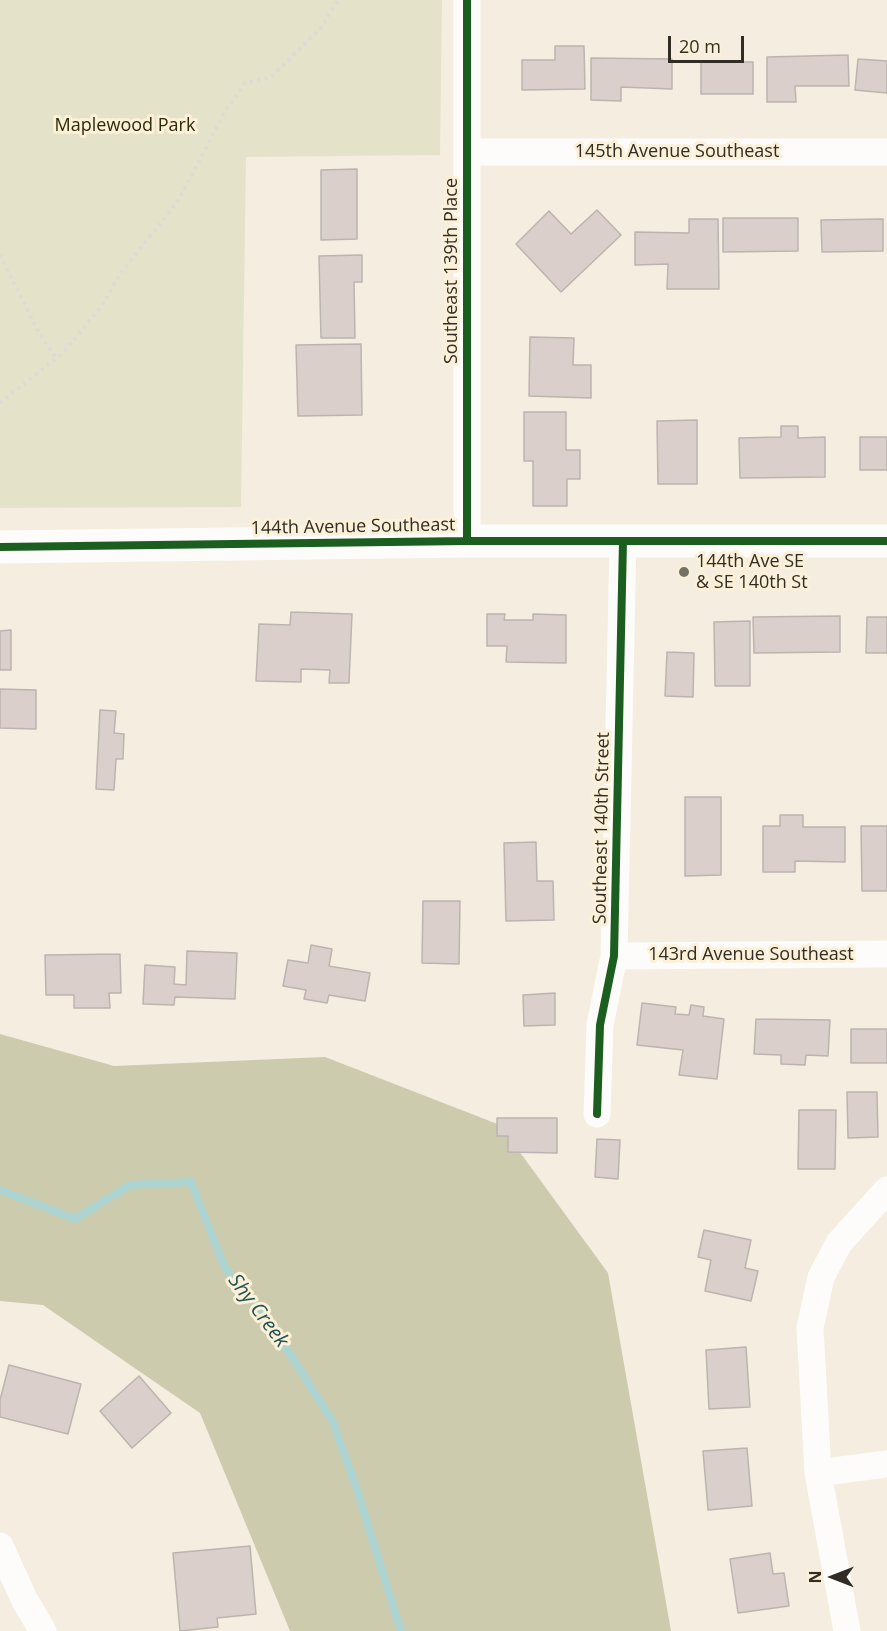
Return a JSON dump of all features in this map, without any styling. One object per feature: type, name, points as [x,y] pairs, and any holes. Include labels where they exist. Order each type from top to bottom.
[{"type":"street","name":"Southeast 139th Place","points":[[467,0],[467,541]]},
{"type":"street","name":"145th Avenue Southeast","points":[[467,152],[887,152]]},
{"type":"street","name":"144th Avenue Southeast","points":[[0,547],[467,541],[887,541]]},
{"type":"street","name":"Southeast 140th Street","points":[[597,1114],[600,1025],[614,956],[623,541]]},
{"type":"street","name":"143rd Avenue Southeast","points":[[614,956],[887,954]]},
{"type":"street","points":[[847,1631],[818,1473],[810,1328],[821,1277],[839,1243],[887,1190]]},
{"type":"street","points":[[818,1473],[887,1464]]},
{"type":"street","points":[[0,1546],[25,1601],[43,1631]]},
{"type":"path","points":[[0,403],[56,358],[102,306],[120,274],[177,203],[223,115],[245,83],[271,77],[321,28],[338,0]]},
{"type":"path","points":[[0,255],[39,333],[56,358]]},
{"type":"green space","name":"Maplewood Park","points":[[0,0],[442,0],[440,155],[246,157],[241,507],[0,508]]},
{"type":"green space","points":[[0,1034],[114,1066],[325,1057],[500,1125],[608,1273],[671,1631],[290,1631],[200,1413],[43,1305],[0,1301]]},
{"type":"building","points":[[555,46],[584,46],[585,89],[522,90],[522,60],[555,60]]},
{"type":"building","points":[[848,55],[849,86],[795,86],[796,102],[767,102],[767,57]]},
{"type":"building","points":[[591,58],[672,59],[672,89],[621,87],[621,101],[591,100]]},
{"type":"building","points":[[858,59],[887,61],[887,93],[855,90]]},
{"type":"building","points":[[701,62],[753,62],[753,94],[701,94]]},
{"type":"building","points":[[357,169],[357,239],[321,240],[321,170]]},
{"type":"building","points":[[597,210],[621,235],[561,292],[516,244],[549,211],[571,234]]},
{"type":"building","points":[[723,218],[798,218],[798,251],[723,252]]},
{"type":"building","points":[[689,219],[718,219],[719,289],[667,289],[668,264],[635,265],[635,232],[689,233]]},
{"type":"building","points":[[883,219],[883,251],[822,252],[821,220]]},
{"type":"building","points":[[362,255],[362,282],[354,282],[355,338],[321,338],[319,256]]},
{"type":"building","points":[[530,337],[574,338],[573,365],[591,365],[591,398],[529,396]]},
{"type":"building","points":[[361,344],[362,415],[298,416],[296,345]]},
{"type":"building","points":[[524,412],[566,412],[566,450],[580,450],[580,479],[567,479],[567,506],[533,506],[533,461],[524,461]]},
{"type":"building","points":[[697,420],[697,484],[658,484],[657,421]]},
{"type":"building","points":[[781,426],[798,426],[798,438],[825,437],[825,477],[740,478],[739,438],[781,437]]},
{"type":"building","points":[[860,437],[887,437],[887,470],[860,470]]},
{"type":"building","points":[[291,612],[352,614],[349,683],[329,683],[330,670],[301,669],[301,682],[256,681],[259,624],[290,625]]},
{"type":"building","points":[[487,614],[505,614],[504,620],[533,620],[533,614],[566,615],[566,663],[506,662],[507,646],[487,646]]},
{"type":"building","points":[[840,616],[840,652],[754,653],[753,617]]},
{"type":"building","points":[[867,617],[887,617],[887,653],[866,653]]},
{"type":"building","points":[[750,621],[750,686],[715,686],[714,622]]},
{"type":"building","points":[[11,630],[11,670],[0,670],[0,631]]},
{"type":"building","points":[[667,652],[694,653],[693,697],[665,696]]},
{"type":"building","points":[[0,689],[36,690],[36,729],[0,728]]},
{"type":"building","points":[[100,710],[116,711],[114,733],[124,734],[123,759],[116,759],[114,790],[96,789]]},
{"type":"building","points":[[685,797],[721,797],[721,875],[685,876]]},
{"type":"building","points":[[780,815],[803,815],[803,827],[845,827],[845,862],[795,861],[795,872],[763,872],[763,826],[780,826]]},
{"type":"building","points":[[861,826],[887,826],[887,891],[862,891]]},
{"type":"building","points":[[536,842],[537,881],[553,881],[554,920],[506,921],[504,843]]},
{"type":"building","points":[[423,901],[460,901],[459,964],[422,963]]},
{"type":"building","points":[[311,945],[332,949],[329,966],[370,973],[365,1001],[329,995],[327,1003],[304,999],[306,990],[283,986],[288,960],[308,963]]},
{"type":"building","points":[[187,951],[237,953],[235,999],[175,997],[174,1005],[143,1004],[145,965],[175,967],[174,984],[186,985]]},
{"type":"building","points":[[120,954],[121,993],[109,993],[110,1008],[74,1008],[74,995],[46,995],[45,955]]},
{"type":"building","points":[[555,993],[555,1025],[524,1026],[523,995]]},
{"type":"building","points":[[642,1003],[676,1007],[675,1014],[689,1015],[691,1005],[704,1007],[703,1016],[724,1019],[717,1079],[679,1075],[683,1050],[637,1045]]},
{"type":"building","points":[[756,1019],[830,1020],[828,1056],[806,1055],[805,1065],[781,1064],[781,1055],[754,1054]]},
{"type":"building","points":[[851,1029],[887,1029],[887,1063],[851,1063]]},
{"type":"building","points":[[847,1092],[877,1092],[878,1137],[848,1138]]},
{"type":"building","points":[[799,1110],[836,1110],[835,1169],[798,1169]]},
{"type":"building","points":[[497,1118],[557,1118],[557,1153],[508,1152],[508,1136],[497,1136]]},
{"type":"building","points":[[597,1139],[620,1140],[618,1179],[595,1177]]},
{"type":"building","points":[[704,1230],[751,1240],[745,1268],[758,1271],[751,1301],[705,1291],[711,1260],[698,1257]]},
{"type":"building","points":[[746,1347],[750,1407],[709,1409],[706,1350]]},
{"type":"building","points":[[9,1365],[81,1384],[68,1434],[0,1417],[0,1400]]},
{"type":"building","points":[[139,1376],[171,1413],[132,1448],[100,1411]]},
{"type":"building","points":[[747,1448],[752,1506],[708,1510],[703,1451]]},
{"type":"building","points":[[250,1546],[256,1614],[217,1618],[218,1627],[180,1631],[173,1553]]},
{"type":"building","points":[[770,1553],[773,1574],[784,1573],[789,1606],[738,1613],[730,1559]]},
{"type":"waterway","name":"Shy Creek","points":[[0,1190],[75,1219],[130,1185],[191,1182],[225,1268],[271,1324],[333,1422],[401,1631]]},
{"type":"cycle path","points":[[467,0],[467,541]]},
{"type":"cycle path","points":[[0,547],[467,541],[887,541]]},
{"type":"cycle path","points":[[597,1114],[600,1025],[614,956],[623,541]]},
{"type":"place","name":"144th Ave SE & SE 140th St","points":[[684,572]]}]
